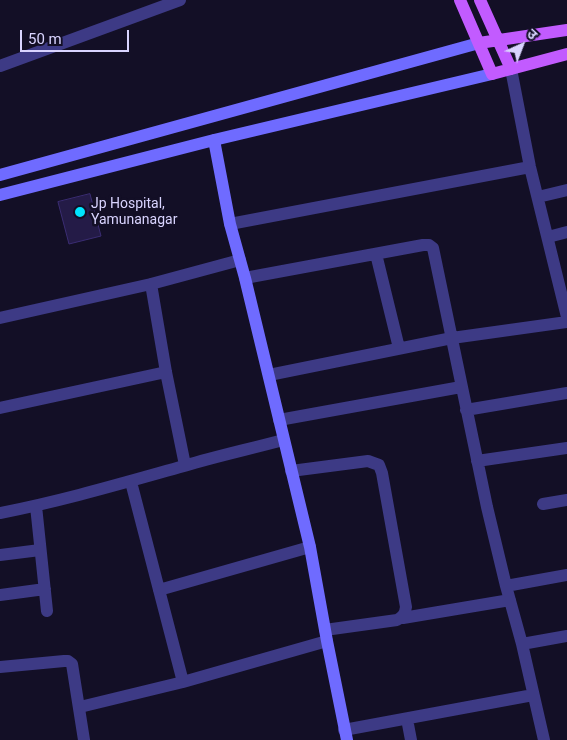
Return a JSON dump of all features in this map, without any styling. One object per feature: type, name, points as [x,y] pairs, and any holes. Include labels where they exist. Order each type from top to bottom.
[{"type":"main road","points":[[460,0],[492,74]]},
{"type":"main road","points":[[480,0],[511,69]]},
{"type":"main road","points":[[0,175],[479,43],[567,30]]},
{"type":"main road","points":[[0,195],[214,140],[492,74],[567,54]]},
{"type":"main road","points":[[214,140],[230,224],[245,278],[310,547],[346,735]]},
{"type":"street","points":[[0,66],[180,0]]},
{"type":"street","points":[[511,69],[530,167],[567,317]]},
{"type":"street","points":[[230,224],[530,167]]},
{"type":"street","points":[[538,197],[567,190]]},
{"type":"street","points":[[548,237],[567,232]]},
{"type":"street","points":[[245,278],[423,246],[433,248],[477,460],[544,740]]},
{"type":"street","points":[[376,254],[398,348]]},
{"type":"street","points":[[0,318],[151,284],[240,260]]},
{"type":"street","points":[[151,284],[166,372],[185,465]]},
{"type":"street","points":[[269,375],[452,338],[567,322]]},
{"type":"street","points":[[0,408],[166,372]]},
{"type":"street","points":[[279,420],[461,387]]},
{"type":"street","points":[[466,410],[567,392]]},
{"type":"street","points":[[0,513],[131,482],[185,465],[284,440]]},
{"type":"street","points":[[477,460],[567,448]]},
{"type":"street","points":[[291,471],[368,461],[378,465],[382,473],[406,607],[403,618]]},
{"type":"street","points":[[131,482],[184,682]]},
{"type":"street","points":[[544,504],[567,500]]},
{"type":"street","points":[[36,506],[47,611]]},
{"type":"street","points":[[159,590],[310,547]]},
{"type":"street","points":[[0,555],[40,550]]},
{"type":"street","points":[[506,586],[567,575]]},
{"type":"street","points":[[0,594],[45,589]]},
{"type":"street","points":[[80,707],[184,682],[326,635],[403,618],[510,600]]},
{"type":"street","points":[[522,644],[567,636]]},
{"type":"street","points":[[0,667],[68,661],[72,664],[84,740]]},
{"type":"street","points":[[346,735],[407,720],[533,695]]},
{"type":"street","points":[[407,720],[411,740]]},
{"type":"building","points":[[90,194],[101,236],[69,244],[58,202]]},
{"type":"place","name":"Jp Hospital, Yamunanagar","points":[[80,212]]}]
